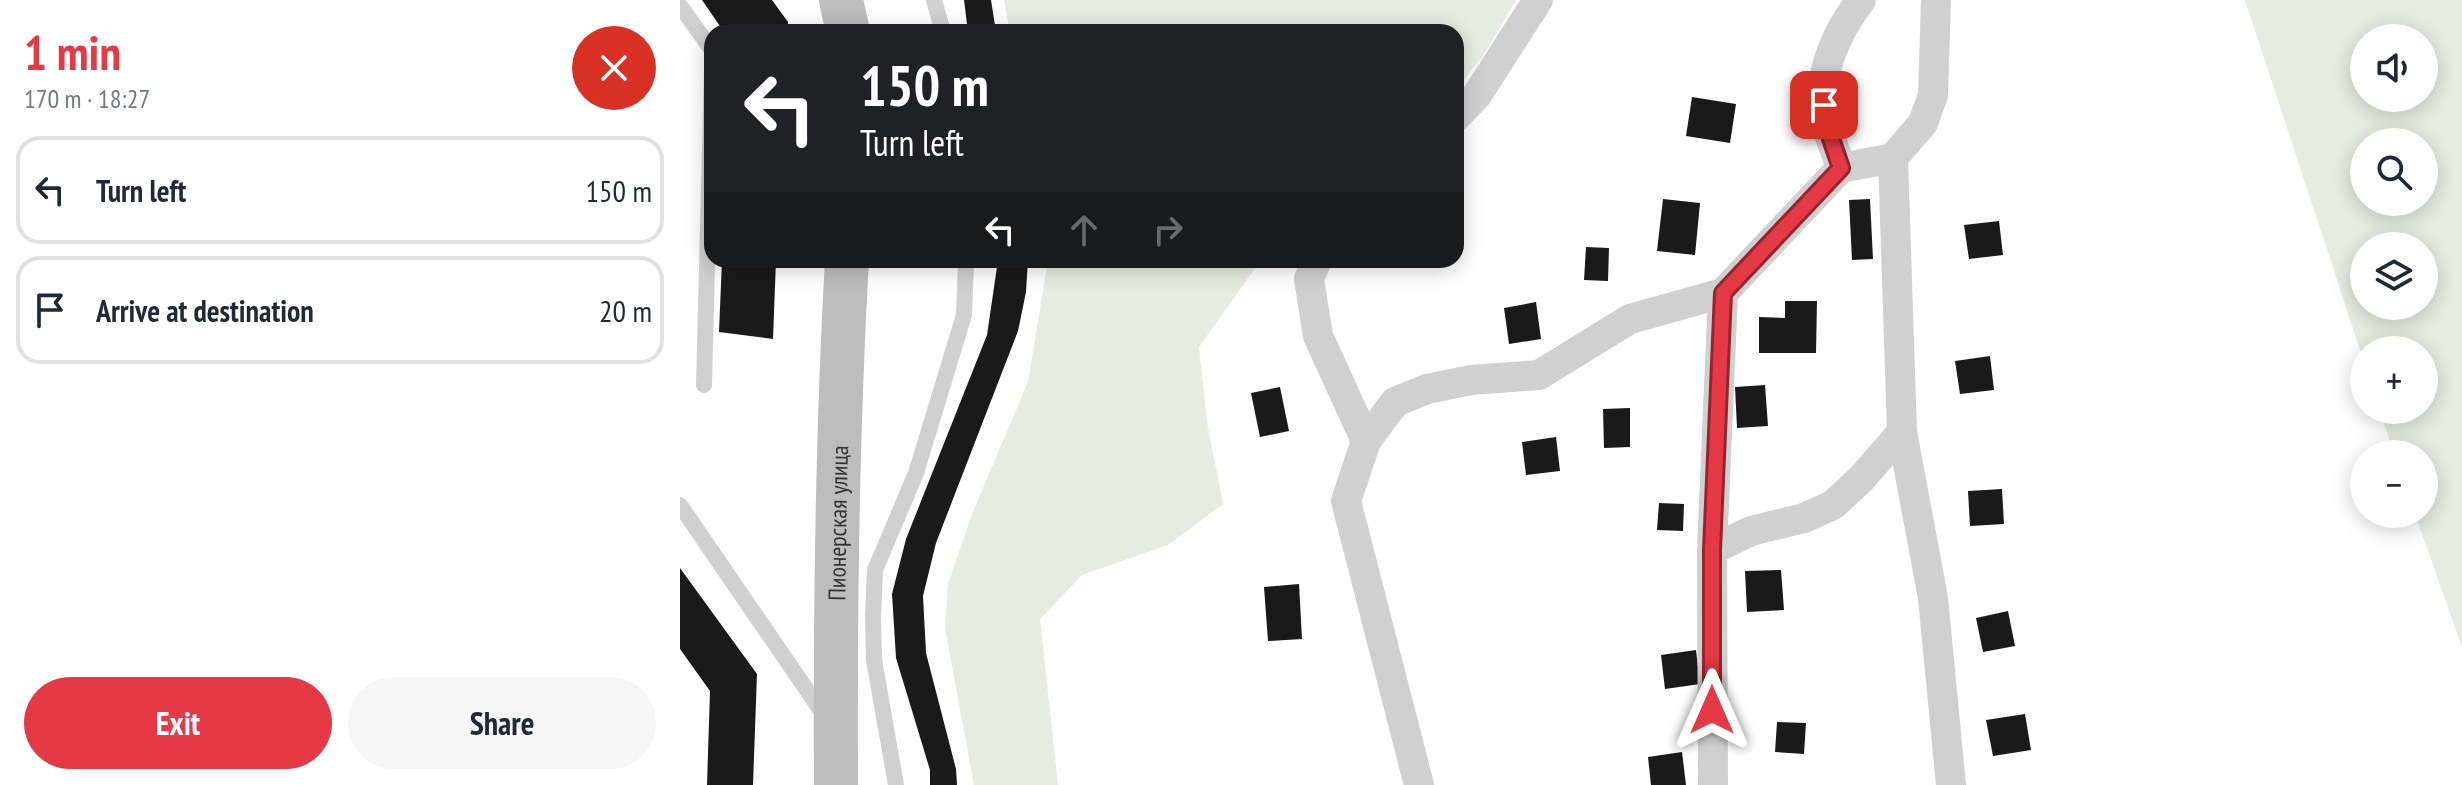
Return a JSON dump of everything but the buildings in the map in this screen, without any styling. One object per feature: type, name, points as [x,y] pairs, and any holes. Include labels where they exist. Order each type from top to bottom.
[{"type":"main road","points":[[841,0],[846,24]]},
{"type":"main road","name":"Пионерская улица","points":[[836,785],[835,612],[839,418],[847,268]]},
{"type":"street","points":[[1464,109],[1477,95],[1538,0]]},
{"type":"street","points":[[1841,168],[1825,121],[1822,88],[1844,21],[1861,0]]},
{"type":"street","points":[[1419,785],[1346,501],[1366,441],[1395,402],[1427,389],[1471,380],[1539,375],[1630,319],[1723,293],[1841,168],[1893,158],[1923,123],[1933,95],[1936,0]]},
{"type":"street","points":[[1893,158],[1902,432],[1933,598],[1951,785]]},
{"type":"street","points":[[1314,268],[1309,279],[1318,336],[1366,441]]},
{"type":"street","points":[[1713,785],[1712,550],[1723,293]]},
{"type":"street","points":[[1712,550],[1751,531],[1804,518],[1833,505],[1862,478],[1902,432]]},
{"type":"lane","points":[[934,0],[941,24]]},
{"type":"lane","points":[[680,6],[704,39]]},
{"type":"lane","points":[[704,385],[707,268]]},
{"type":"lane","points":[[896,785],[874,660],[875,570],[916,473],[964,315],[966,268]]},
{"type":"lane","points":[[680,505],[836,732]]},
{"type":"shaded area","points":[[1004,0],[1516,0],[1483,56],[1464,80],[1464,24],[1008,24]]},
{"type":"shaded area","points":[[2245,0],[2462,0],[2462,647],[2420,528],[2438,528],[2438,440],[2390,440],[2384,424],[2438,424],[2438,336],[2355,336],[2350,320],[2438,320],[2438,232],[2350,232],[2350,319]]},
{"type":"shaded area","points":[[1047,268],[1255,268],[1199,347],[1207,422],[1223,504],[1168,545],[1082,575],[1040,619],[1058,785],[974,785],[945,628],[948,584],[972,514],[1028,382]]},
{"type":"route","points":[[1712,710],[1712,550],[1723,293],[1841,168],[1825,121],[1824,105]]}]
